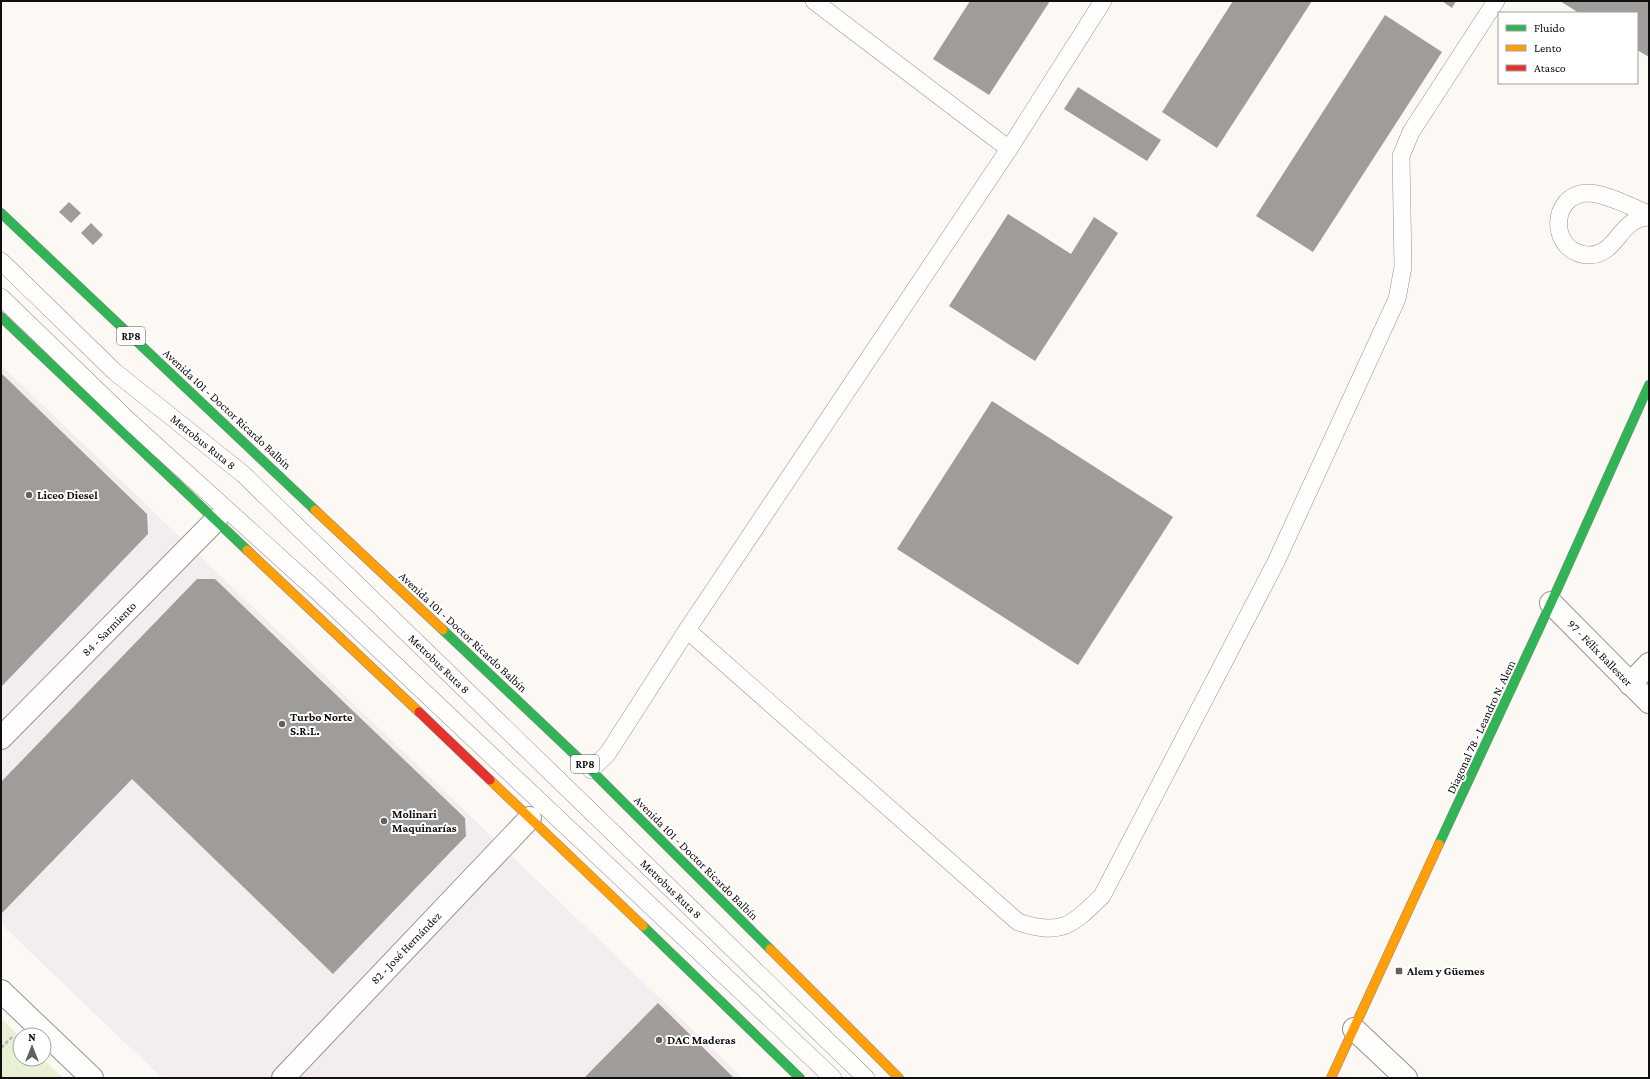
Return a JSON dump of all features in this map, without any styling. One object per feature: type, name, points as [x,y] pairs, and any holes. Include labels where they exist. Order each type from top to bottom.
[{"type":"main road","name":"Avenida 101 - Doctor Ricardo Balbín","points":[[1,213],[591,770],[900,1078]]},
{"type":"main road","points":[[1,317],[530,818],[800,1078]]},
{"type":"main road","name":"Diagonal 78 - Leandro N. Alem","points":[[1331,1078],[1552,603],[1649,385]]},
{"type":"street","name":"84 - Sarmiento","points":[[1,738],[216,520]]},
{"type":"street","name":"97 - Félix Ballester","points":[[1552,603],[1649,702]]},
{"type":"street","points":[[1630,684],[1649,664]]},
{"type":"street","name":"82 - José Hernández","points":[[283,1078],[530,818]]},
{"type":"street","points":[[1,991],[92,1078]]},
{"type":"street","points":[[1354,1029],[1406,1078]]},
{"type":"lane","points":[[814,1],[1010,149]]},
{"type":"lane","points":[[591,770],[608,753],[687,630],[1010,149],[1102,1]]},
{"type":"lane","points":[[687,630],[1018,922],[1041,929],[1062,928],[1082,916],[1102,896],[1276,562],[1398,299],[1403,267],[1401,156],[1411,132],[1496,1]]},
{"type":"lane","points":[[1589,193],[1599,195],[1649,215],[1631,222],[1603,252],[1593,254],[1583,254],[1574,251],[1560,236],[1558,226],[1559,216],[1563,207],[1570,200],[1579,195],[1589,193]]},
{"type":"lane","name":"Metrobus Ruta 8","points":[[1,261],[115,372],[243,474],[866,1078]]},
{"type":"lane","points":[[1,297],[130,422],[317,590],[833,1078]]},
{"type":"shaded area","points":[[1,365],[743,1078],[162,1078],[1,924]]},
{"type":"green space","points":[[1,1018],[12,1029],[12,1067],[51,1067],[63,1078],[1,1078]]},
{"type":"building","points":[[970,1],[1050,1],[989,95],[933,59]]},
{"type":"building","points":[[1233,1],[1312,1],[1217,148],[1162,112]]},
{"type":"building","points":[[1442,1],[1456,1],[1452,8]]},
{"type":"building","points":[[1560,1],[1649,1],[1649,57],[1638,51],[1638,12],[1577,12]]},
{"type":"building","points":[[1385,15],[1442,52],[1313,252],[1256,216]]},
{"type":"building","points":[[1078,87],[1161,140],[1147,161],[1064,109]]},
{"type":"building","points":[[69,202],[81,213],[71,223],[59,212]]},
{"type":"building","points":[[1008,214],[1071,254],[1094,217],[1118,233],[1035,361],[949,306]]},
{"type":"building","points":[[91,223],[103,235],[93,245],[81,233]]},
{"type":"building","points":[[1,373],[147,514],[148,534],[1,687]]},
{"type":"building","points":[[992,401],[1173,517],[1078,665],[897,549]]},
{"type":"building","points":[[197,579],[215,579],[465,818],[466,836],[333,974],[132,779],[1,914],[1,782]]},
{"type":"building","name":"DAC Maderas","points":[[658,1003],[734,1078],[584,1078]]},
{"type":"traffic: fast","points":[[1,213],[315,510]]},
{"type":"traffic: fast","points":[[1,317],[247,550]]},
{"type":"traffic: fast","points":[[1439,844],[1551,603],[1649,385]]},
{"type":"traffic: fast","points":[[443,630],[591,770],[770,949]]},
{"type":"traffic: fast","points":[[643,926],[800,1078]]},
{"type":"traffic: slow","points":[[315,510],[443,630]]},
{"type":"traffic: slow","points":[[247,550],[419,712]]},
{"type":"traffic: slow","points":[[490,780],[643,926]]},
{"type":"traffic: slow","points":[[1331,1078],[1439,844]]},
{"type":"traffic: slow","points":[[770,949],[899,1078]]},
{"type":"traffic: jam","points":[[419,712],[490,780]]},
{"type":"place","name":"Liceo Diesel","points":[[29,495]]},
{"type":"place","name":"Turbo Norte S.R.L.","points":[[282,724]]},
{"type":"place","name":"Molinari Maquinarías","points":[[384,821]]},
{"type":"place","name":"Alem y Güemes","points":[[1399,971]]},
{"type":"place","name":"DAC Maderas","points":[[659,1040]]}]
